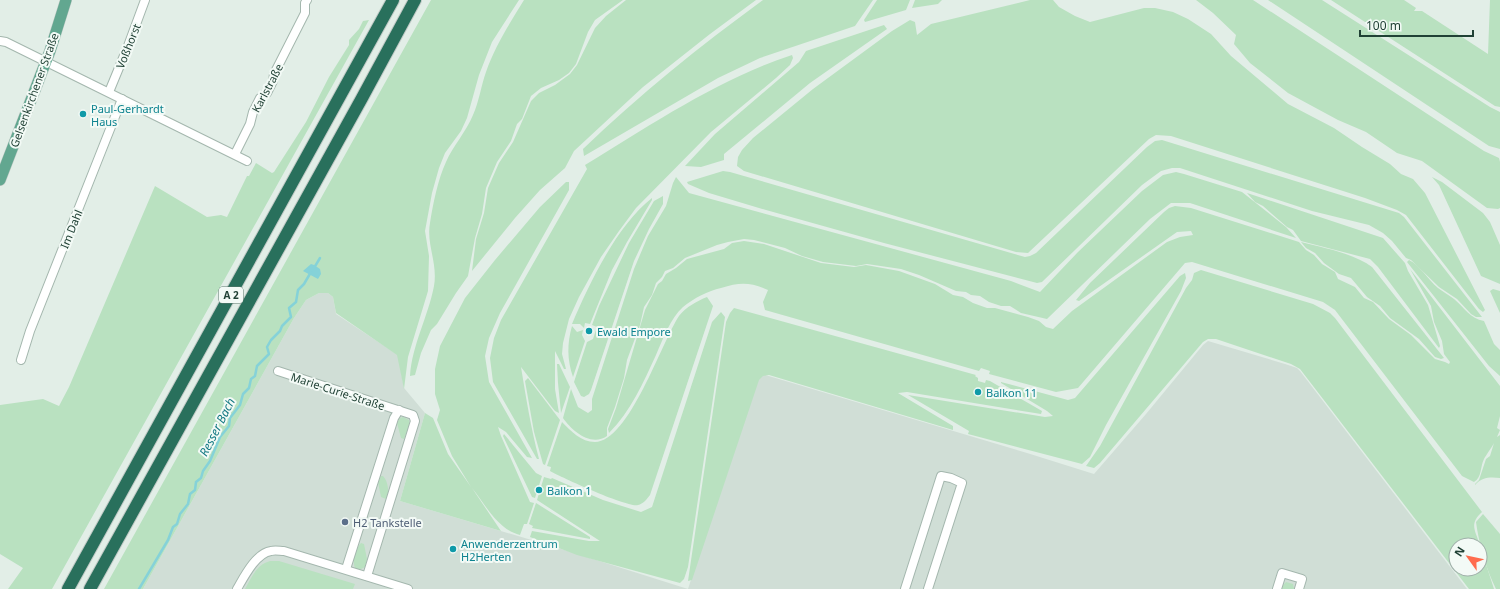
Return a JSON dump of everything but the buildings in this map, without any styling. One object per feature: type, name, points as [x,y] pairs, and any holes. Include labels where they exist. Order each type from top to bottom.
[{"type":"highway","name":"A 2","points":[[68,589],[393,0]]},
{"type":"highway","name":"A 2","points":[[90,589],[415,0]]},
{"type":"main road","name":"Gelsenkirchener Straße","points":[[0,180],[46,62],[66,0]]},
{"type":"street","name":"Voßhorst","points":[[109,92],[145,0]]},
{"type":"street","name":"Karlstraße","points":[[235,154],[250,124],[253,112],[260,98],[267,93],[273,81],[274,74],[305,13],[305,3],[307,0]]},
{"type":"street","points":[[0,41],[6,42],[109,92],[235,154],[246,161]]},
{"type":"street","name":"Im Dahl","points":[[21,360],[30,331],[122,99]]},
{"type":"street","name":"Marie-Curie-Straße","points":[[278,372],[413,414],[415,421],[367,576]]},
{"type":"street","name":"Marie-Curie-Straße","points":[[346,569],[394,418],[399,410]]},
{"type":"street","points":[[905,589],[941,476],[951,478],[962,483],[928,589]]},
{"type":"street","points":[[237,589],[247,571],[257,558],[270,550],[284,551],[408,589]]},
{"type":"street","points":[[1277,589],[1282,573],[1302,579],[1299,589]]},
{"type":"shaded area","points":[[319,293],[328,293],[333,297],[336,314],[398,355],[404,388],[425,413],[400,501],[555,547],[688,589],[143,589],[294,318],[306,300]]},
{"type":"shaded area","points":[[1208,341],[1297,368],[1448,564],[1448,577],[1458,577],[1467,589],[688,589],[759,373],[1094,474]]},
{"type":"green space","points":[[431,0],[519,0],[492,42],[479,75],[467,118],[461,131],[445,153],[439,168],[432,193],[425,231],[429,256],[428,291],[408,357],[404,389],[397,355],[336,313],[333,297],[328,293],[319,293],[306,300],[294,318],[143,589],[104,589]]},
{"type":"green space","points":[[524,0],[623,0],[595,20],[588,32],[576,64],[569,73],[559,80],[541,88],[531,96],[522,119],[517,124],[511,141],[497,162],[486,188],[482,214],[475,238],[468,276],[437,324],[431,330],[421,353],[415,375],[410,376],[414,353],[434,286],[435,278],[429,231],[434,200],[443,169],[473,115],[486,72],[494,53]]},
{"type":"green space","points":[[626,0],[756,0],[643,87],[574,151],[565,168],[540,190],[472,271],[476,239],[484,213],[488,188],[499,163],[513,142],[531,101],[539,93],[555,85],[570,74],[577,65],[595,28],[606,16]]},
{"type":"green space","points":[[763,0],[873,0],[855,26],[760,58],[718,78],[584,156],[583,149],[626,109],[693,53]]},
{"type":"green space","points":[[877,0],[910,0],[906,10],[865,22],[864,20]]},
{"type":"green space","points":[[915,0],[942,0],[938,4],[912,8]]},
{"type":"green space","points":[[1030,0],[1053,0],[1059,7],[1090,22],[1144,8],[1155,8],[1173,12],[1188,19],[1211,34],[1231,56],[1288,104],[1334,128],[1390,164],[1401,174],[1413,179],[1425,193],[1485,310],[1483,312],[1479,309],[1406,215],[1397,210],[1365,198],[1171,136],[1156,135],[1149,139],[1028,253],[1016,252],[744,171],[737,166],[738,157],[742,150],[753,138],[813,89],[892,31],[910,20],[915,22],[917,35],[931,24]]},
{"type":"green space","points":[[1196,0],[1253,0],[1484,151],[1499,158],[1500,208],[1487,208],[1422,161],[1397,153],[1366,132],[1338,120],[1288,93],[1250,63],[1234,44],[1236,35],[1213,13]]},
{"type":"green space","points":[[1268,0],[1322,0],[1500,112],[1500,149],[1489,146]]},
{"type":"green space","points":[[1331,0],[1404,0],[1416,8],[1414,11],[1422,11],[1488,54],[1490,0],[1500,0],[1500,107],[1495,106]]},
{"type":"green space","points":[[369,20],[52,589],[8,589],[23,568],[0,554],[0,405],[43,399],[59,406],[69,387],[155,186],[207,217],[221,215],[227,217],[247,176],[249,176],[256,163],[272,173],[274,172],[306,122],[329,77],[349,45],[349,40],[359,29],[363,21]]},
{"type":"green space","points":[[884,25],[887,29],[810,83],[724,154],[724,160],[701,167],[685,166],[715,134],[799,62],[806,51]]},
{"type":"green space","points":[[792,55],[793,58],[790,65],[711,132],[636,208],[601,257],[579,297],[569,319],[562,354],[566,369],[564,369],[555,351],[555,389],[559,413],[555,411],[521,367],[539,459],[537,459],[493,382],[490,358],[494,338],[501,320],[587,169],[585,165],[711,90],[765,65]]},
{"type":"green space","points":[[1162,140],[1399,213],[1404,217],[1482,317],[1476,317],[1471,314],[1457,299],[1439,287],[1411,260],[1406,258],[1392,241],[1383,233],[1369,225],[1312,211],[1180,168],[1172,168],[1161,171],[1142,185],[1042,282],[1037,283],[766,210],[709,193],[688,184],[687,182],[723,171],[730,172],[1025,257],[1036,253],[1147,147],[1155,141]]},
{"type":"green space","points":[[1176,172],[1242,192],[1286,227],[1296,238],[1190,203],[1171,203],[1150,219],[1047,319],[1021,313],[1010,306],[1001,306],[989,302],[980,296],[956,291],[901,269],[867,264],[856,266],[823,262],[802,256],[785,248],[754,240],[744,239],[728,242],[685,258],[673,268],[665,271],[656,283],[652,295],[644,307],[640,325],[627,360],[624,378],[607,428],[607,436],[595,440],[588,439],[571,428],[563,418],[571,389],[578,407],[588,413],[592,410],[592,399],[634,269],[648,236],[666,206],[676,177],[689,193],[1011,281],[1040,292],[1078,252],[1142,191],[1163,175]]},
{"type":"green space","points":[[1432,177],[1442,182],[1483,213],[1490,222],[1500,245],[1500,284],[1481,276],[1439,185]]},
{"type":"green space","points":[[566,182],[569,182],[569,190],[500,313],[489,338],[485,356],[489,382],[532,458],[527,457],[506,432],[498,427],[530,502],[534,503],[527,524],[524,524],[520,535],[505,528],[493,516],[472,488],[501,531],[400,501],[425,413],[433,418],[448,454],[471,487],[452,456],[437,420],[440,410],[435,394],[435,369],[440,346],[465,298],[540,207]]},
{"type":"green space","points":[[1247,193],[1383,238],[1405,263],[1408,271],[1428,305],[1440,346],[1439,348],[1378,267],[1370,259],[1301,241],[1293,230],[1287,227],[1263,206],[1255,202]]},
{"type":"green space","points":[[663,196],[663,204],[634,261],[591,390],[589,394],[584,397],[581,396],[574,382],[587,342],[593,339],[597,327],[592,325],[599,306],[629,243],[654,201]]},
{"type":"green space","points":[[652,198],[612,270],[590,324],[585,323],[584,328],[580,324],[572,324],[605,256],[627,223]]},
{"type":"green space","points":[[1175,206],[1191,208],[1299,242],[1322,264],[1335,272],[1338,279],[1355,287],[1364,298],[1373,302],[1389,319],[1411,335],[1435,359],[1449,364],[1450,362],[1444,354],[1442,341],[1434,322],[1431,306],[1410,269],[1500,386],[1500,416],[1497,428],[1500,430],[1497,437],[1500,435],[1500,478],[1486,478],[1480,480],[1475,485],[1479,480],[1486,459],[1490,456],[1494,443],[1484,459],[1480,475],[1477,480],[1474,482],[1462,476],[1335,310],[1323,302],[1192,262],[1185,263],[1078,388],[1056,392],[989,374],[990,371],[981,368],[979,371],[765,310],[763,302],[768,290],[756,285],[739,284],[716,289],[706,293],[683,307],[674,317],[636,396],[624,415],[609,433],[608,429],[616,408],[645,310],[658,284],[662,281],[666,274],[687,259],[724,249],[732,243],[744,241],[764,244],[821,263],[854,267],[866,265],[899,271],[935,284],[953,295],[963,297],[973,303],[987,308],[995,308],[1028,317],[1039,321],[1046,327],[1053,329],[1072,311],[1167,242],[1180,237],[1193,235],[1191,231],[1177,232],[1079,301],[1076,300],[1090,283],[1164,212]]},
{"type":"green space","points":[[1301,242],[1356,258],[1372,267],[1444,358],[1441,359],[1435,357],[1419,339],[1390,318],[1380,306],[1367,297],[1351,278],[1339,274],[1324,263],[1315,253],[1306,248]]},
{"type":"green space","points":[[1409,260],[1417,266],[1438,288],[1454,299],[1471,315],[1484,321],[1494,344],[1500,350],[1500,376],[1489,366],[1407,262]]},
{"type":"green space","points":[[1201,270],[1313,304],[1330,313],[1482,512],[1474,524],[1477,537],[1448,537],[1448,562],[1300,369],[1291,364],[1216,339],[1208,339],[1203,342],[1100,463],[1094,468],[1086,466],[1100,446],[1186,288],[1192,280],[1194,273]]},
{"type":"green space","points":[[1185,273],[1186,278],[1181,291],[1106,425],[1090,457],[1082,464],[968,434],[969,431],[908,395],[1045,417],[1053,416],[1001,382],[1068,400],[1075,398],[1180,276]]},
{"type":"green space","points":[[1493,289],[1500,291],[1500,313],[1490,291]]},
{"type":"green space","points":[[707,297],[713,306],[650,495],[646,500],[642,504],[638,505],[622,502],[595,492],[550,471],[551,467],[547,466],[562,422],[581,438],[590,442],[608,438],[620,426],[632,409],[679,316],[699,300]]},
{"type":"green space","points":[[734,308],[976,375],[975,376],[978,378],[978,381],[985,383],[986,380],[990,381],[1042,411],[1041,414],[907,392],[898,393],[953,426],[953,430],[769,375],[763,376],[759,380],[692,580],[688,581],[726,322]]},
{"type":"green space","points":[[721,312],[725,317],[688,567],[684,579],[680,583],[577,555],[530,537],[532,531],[589,541],[600,541],[537,500],[544,477],[552,478],[603,500],[641,512],[652,507],[712,322]]},
{"type":"green space","points":[[572,326],[577,332],[583,330],[582,335],[585,341],[573,377],[568,352]]},
{"type":"green space","points":[[557,364],[559,364],[570,387],[561,413],[558,383]]},
{"type":"green space","points":[[528,378],[560,420],[545,465],[543,464],[534,432],[525,381]]},
{"type":"green space","points":[[403,417],[409,420],[410,424],[404,439],[401,438],[397,423],[400,418]]},
{"type":"green space","points":[[504,434],[536,473],[542,476],[535,498],[532,497],[503,436]]},
{"type":"green space","points":[[381,476],[385,478],[387,484],[388,494],[386,499],[381,497],[378,482]]},
{"type":"green space","points":[[536,503],[590,537],[590,539],[532,528],[533,526],[529,524]]},
{"type":"green space","points":[[1483,514],[1500,534],[1500,589],[1496,589],[1488,570],[1488,537],[1479,537],[1476,522]]},
{"type":"green space","points":[[361,543],[364,544],[367,559],[365,567],[359,570],[355,568],[354,559],[357,548]]},
{"type":"green space","points":[[270,561],[279,561],[355,584],[353,589],[245,589],[258,568]]},
{"type":"green space","points":[[1488,571],[1494,589],[1469,589],[1460,577],[1488,577]]},
{"type":"green space","points":[[1286,582],[1293,584],[1294,589],[1282,589]]},
{"type":"water","points":[[311,264],[320,269],[321,274],[318,279],[303,271]]},
{"type":"waterway","name":"Resser Bach","points":[[314,268],[320,258]]},
{"type":"waterway","name":"Resser Bach","points":[[139,589],[168,540],[173,527],[177,524],[180,514],[188,504],[190,494],[195,490],[196,482],[201,478],[220,437],[229,426],[230,418],[240,405],[243,394],[249,388],[251,379],[255,376],[257,366],[269,354],[267,347],[271,340],[280,331],[282,326],[291,317],[289,308],[296,302],[298,290],[304,284],[311,272]]},
{"type":"place","name":"Paul-Gerhardt Haus","points":[[83,114]]},
{"type":"place","name":"Ewald Empore","points":[[589,331]]},
{"type":"place","name":"Balkon 11","points":[[978,392]]},
{"type":"place","name":"Balkon 1","points":[[539,490]]},
{"type":"place","name":"H2 Tankstelle","points":[[345,522]]},
{"type":"place","name":"Anwenderzentrum H2Herten","points":[[453,549]]}]
